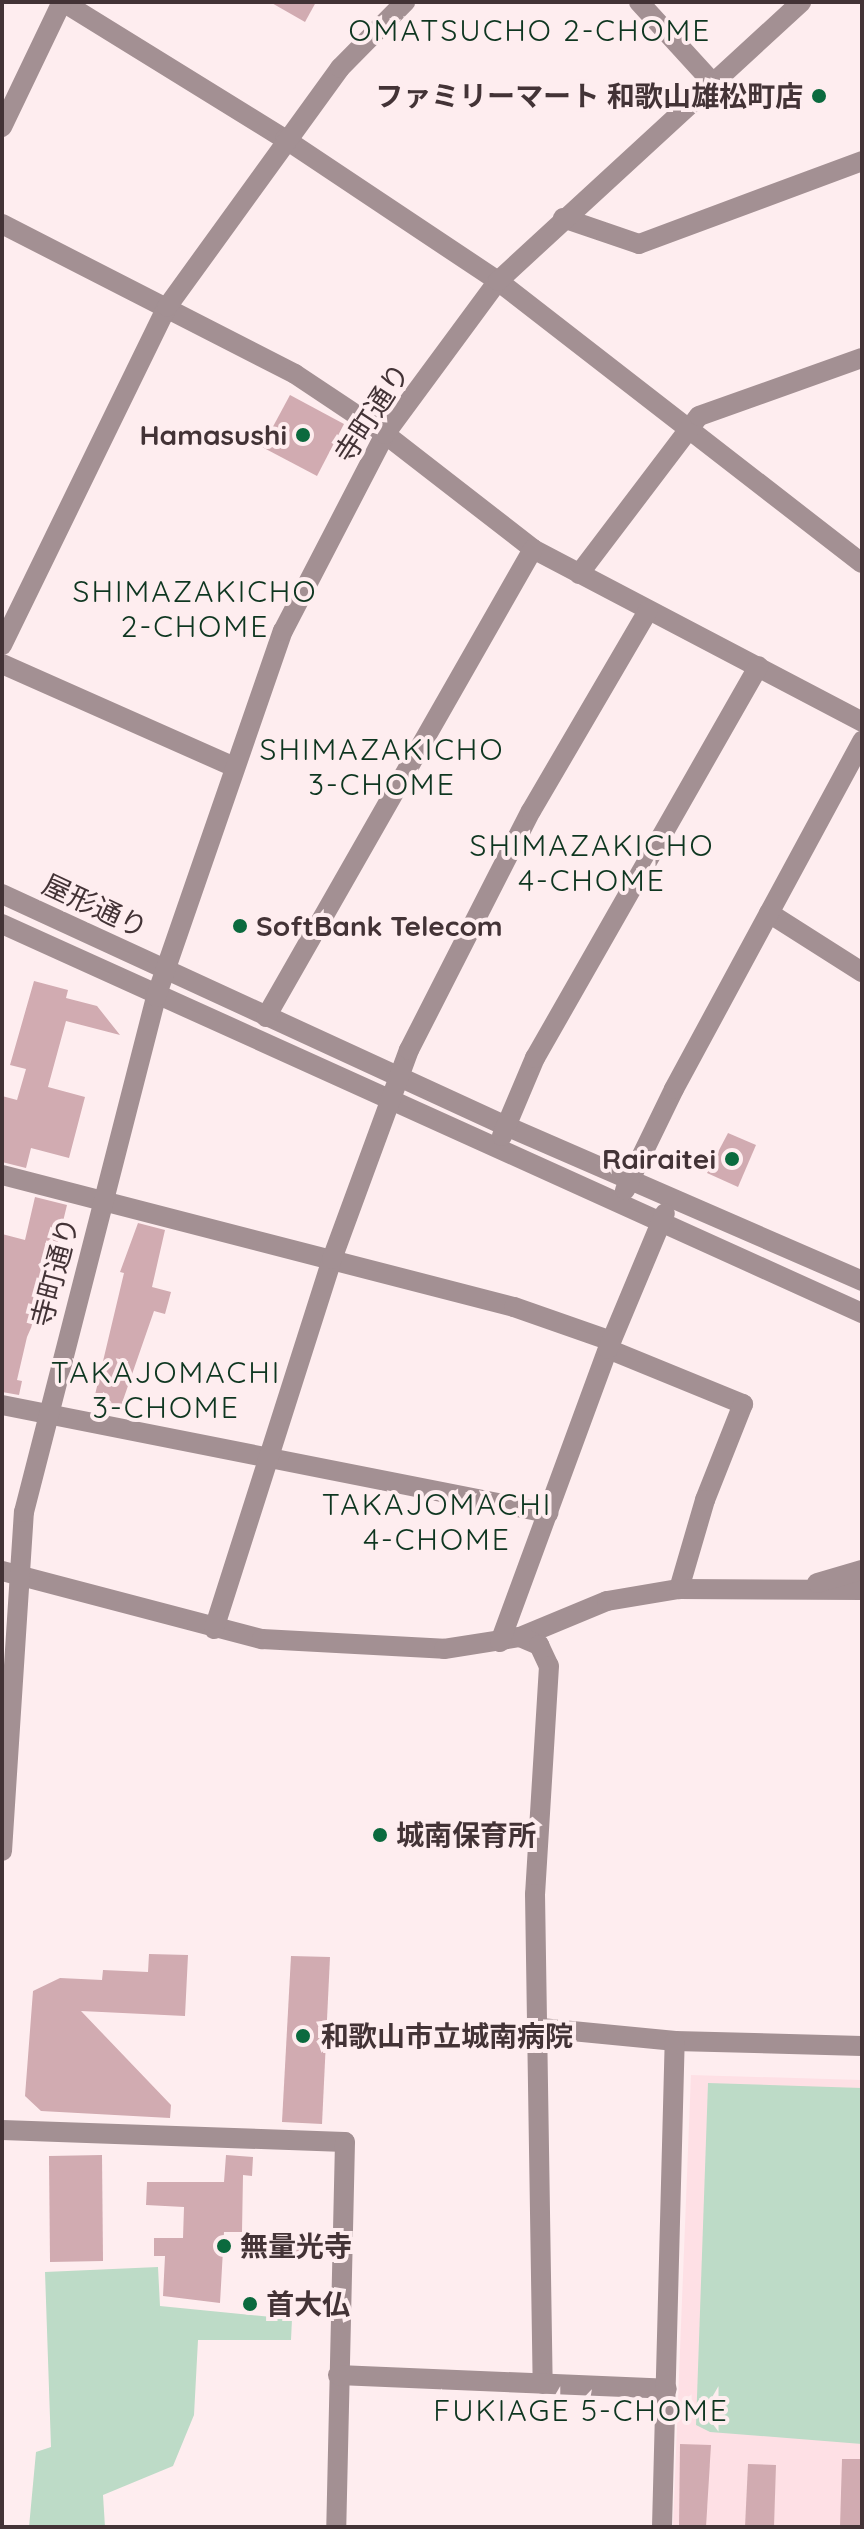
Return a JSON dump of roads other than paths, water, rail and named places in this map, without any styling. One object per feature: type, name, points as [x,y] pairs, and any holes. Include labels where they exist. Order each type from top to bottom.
[{"type":"street","points":[[2,127],[7,100],[62,2],[285,139],[498,281],[689,429],[857,553]]},
{"type":"street","points":[[2,645],[167,307],[285,139],[340,68],[405,2]]},
{"type":"street","points":[[639,2],[712,82]]},
{"type":"street","name":"寺町通り","points":[[2,1851],[10,1573],[24,1512],[156,997],[232,766],[283,631],[385,434],[498,281],[801,2]]},
{"type":"street","points":[[563,218],[639,244],[862,161]]},
{"type":"street","points":[[2,224],[295,374],[385,434],[533,549],[862,722]]},
{"type":"street","points":[[579,574],[699,416],[862,358]]},
{"type":"street","points":[[266,1017],[533,549]]},
{"type":"street","points":[[214,1629],[332,1259],[393,1104],[399,1077],[531,811],[648,611]]},
{"type":"street","points":[[2,664],[232,766]]},
{"type":"street","points":[[496,1150],[535,1058],[759,666]]},
{"type":"street","points":[[618,1204],[862,741]]},
{"type":"street","name":"屋形通り","points":[[2,894],[506,1126],[862,1281]]},
{"type":"street","points":[[769,913],[862,972]]},
{"type":"street","name":"屋形通り","points":[[2,924],[156,997],[862,1313]]},
{"type":"street","points":[[2,1175],[514,1307],[743,1404],[705,1500],[679,1589]]},
{"type":"street","points":[[500,1642],[609,1345],[671,1198]]},
{"type":"street","points":[[2,1405],[268,1455],[548,1513]]},
{"type":"street","points":[[810,1586],[862,1570]]},
{"type":"street","points":[[10,1573],[214,1629],[262,1639],[444,1649],[520,1637],[607,1601],[679,1589],[810,1586],[862,1590]]},
{"type":"street","points":[[520,1637],[539,1645],[549,1666],[535,1894],[541,2028],[543,2384]]},
{"type":"street","points":[[541,2028],[675,2041],[862,2046]]},
{"type":"street","points":[[662,2527],[675,2041]]},
{"type":"street","points":[[2,2130],[345,2142],[336,2527]]},
{"type":"street","points":[[338,2375],[667,2389]]},
{"type":"place","name":"ファミリーマート 和歌山雄松町店","points":[[819,96]]},
{"type":"place","name":"Hamasushi","points":[[303,435]]},
{"type":"place","name":"SoftBank Telecom","points":[[240,926]]},
{"type":"place","name":"Rairaitei","points":[[732,1159]]},
{"type":"place","name":"城南保育所","points":[[380,1835]]},
{"type":"place","name":"和歌山市立城南病院","points":[[303,2036]]},
{"type":"place","name":"無量光寺","points":[[224,2246]]},
{"type":"place","name":"首大仏","points":[[250,2304]]},
{"type":"district","name":"OMATSUCHO 2-CHOME","points":[[530,30]]},
{"type":"district","name":"SHIMAZAKICHO 2-CHOME","points":[[195,608]]},
{"type":"district","name":"SHIMAZAKICHO 3-CHOME","points":[[382,766]]},
{"type":"district","name":"SHIMAZAKICHO 4-CHOME","points":[[592,862]]},
{"type":"district","name":"TAKAJOMACHI 3-CHOME","points":[[166,1389]]},
{"type":"district","name":"TAKAJOMACHI 4-CHOME","points":[[437,1521]]},
{"type":"district","name":"FUKIAGE 5-CHOME","points":[[581,2410]]}]
